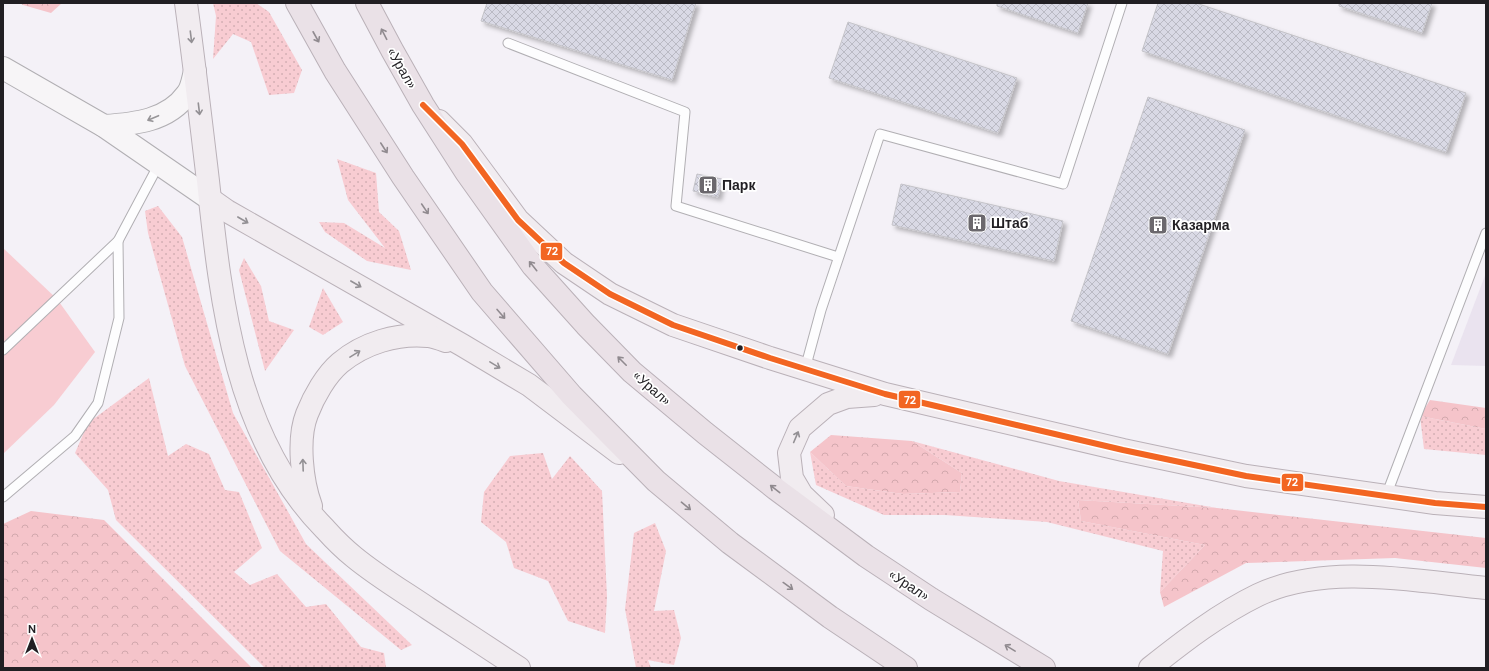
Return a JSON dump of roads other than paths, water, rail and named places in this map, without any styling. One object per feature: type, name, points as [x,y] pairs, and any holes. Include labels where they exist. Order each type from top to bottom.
[{"type":"highway","points":[[297,3],[335,71],[403,177],[482,292],[572,396],[656,481],[730,543],[830,617],[906,668]]},
{"type":"highway","name":"«Урал»","points":[[367,3],[423,105],[466,172],[533,266],[586,325],[632,372],[705,433],[776,489],[866,556],[931,600],[1044,668]]},
{"type":"main road","points":[[186,3],[217,266],[226,314],[239,371],[256,421],[278,467],[298,498],[324,528],[353,556],[404,592],[519,668]]},
{"type":"main road","points":[[3,68],[104,126],[227,211],[462,345],[529,385],[656,481]]},
{"type":"main road","points":[[104,126],[126,125],[150,120],[173,109],[188,93],[195,71]]},
{"type":"main road","points":[[423,105],[462,144],[518,220],[564,263],[610,294],[673,324],[805,369],[885,394],[1123,450],[1246,476],[1435,503],[1486,507]]},
{"type":"main road","points":[[324,528],[311,505],[303,476],[302,442],[307,415],[320,388],[340,364],[369,345],[398,337],[428,336],[462,345]]},
{"type":"main road","points":[[866,556],[802,495],[792,478],[789,454],[800,428],[828,404],[847,397],[885,394]]},
{"type":"main road","points":[[1150,668],[1179,645],[1220,617],[1258,595],[1290,584],[1324,578],[1355,577],[1396,579],[1486,588]]},
{"type":"lane","points":[[805,369],[821,310],[880,134],[1063,184],[1122,3]]},
{"type":"lane","points":[[508,43],[685,112],[676,206],[838,257]]},
{"type":"lane","points":[[3,350],[118,241],[159,164]]},
{"type":"lane","points":[[1386,496],[1486,233]]},
{"type":"lane","points":[[3,497],[75,436],[98,403],[120,318],[118,241]]},
{"type":"place","name":"Парк","points":[[708,185]]},
{"type":"place","name":"Штаб","points":[[977,223]]},
{"type":"place","name":"Казарма","points":[[1158,225]]}]
